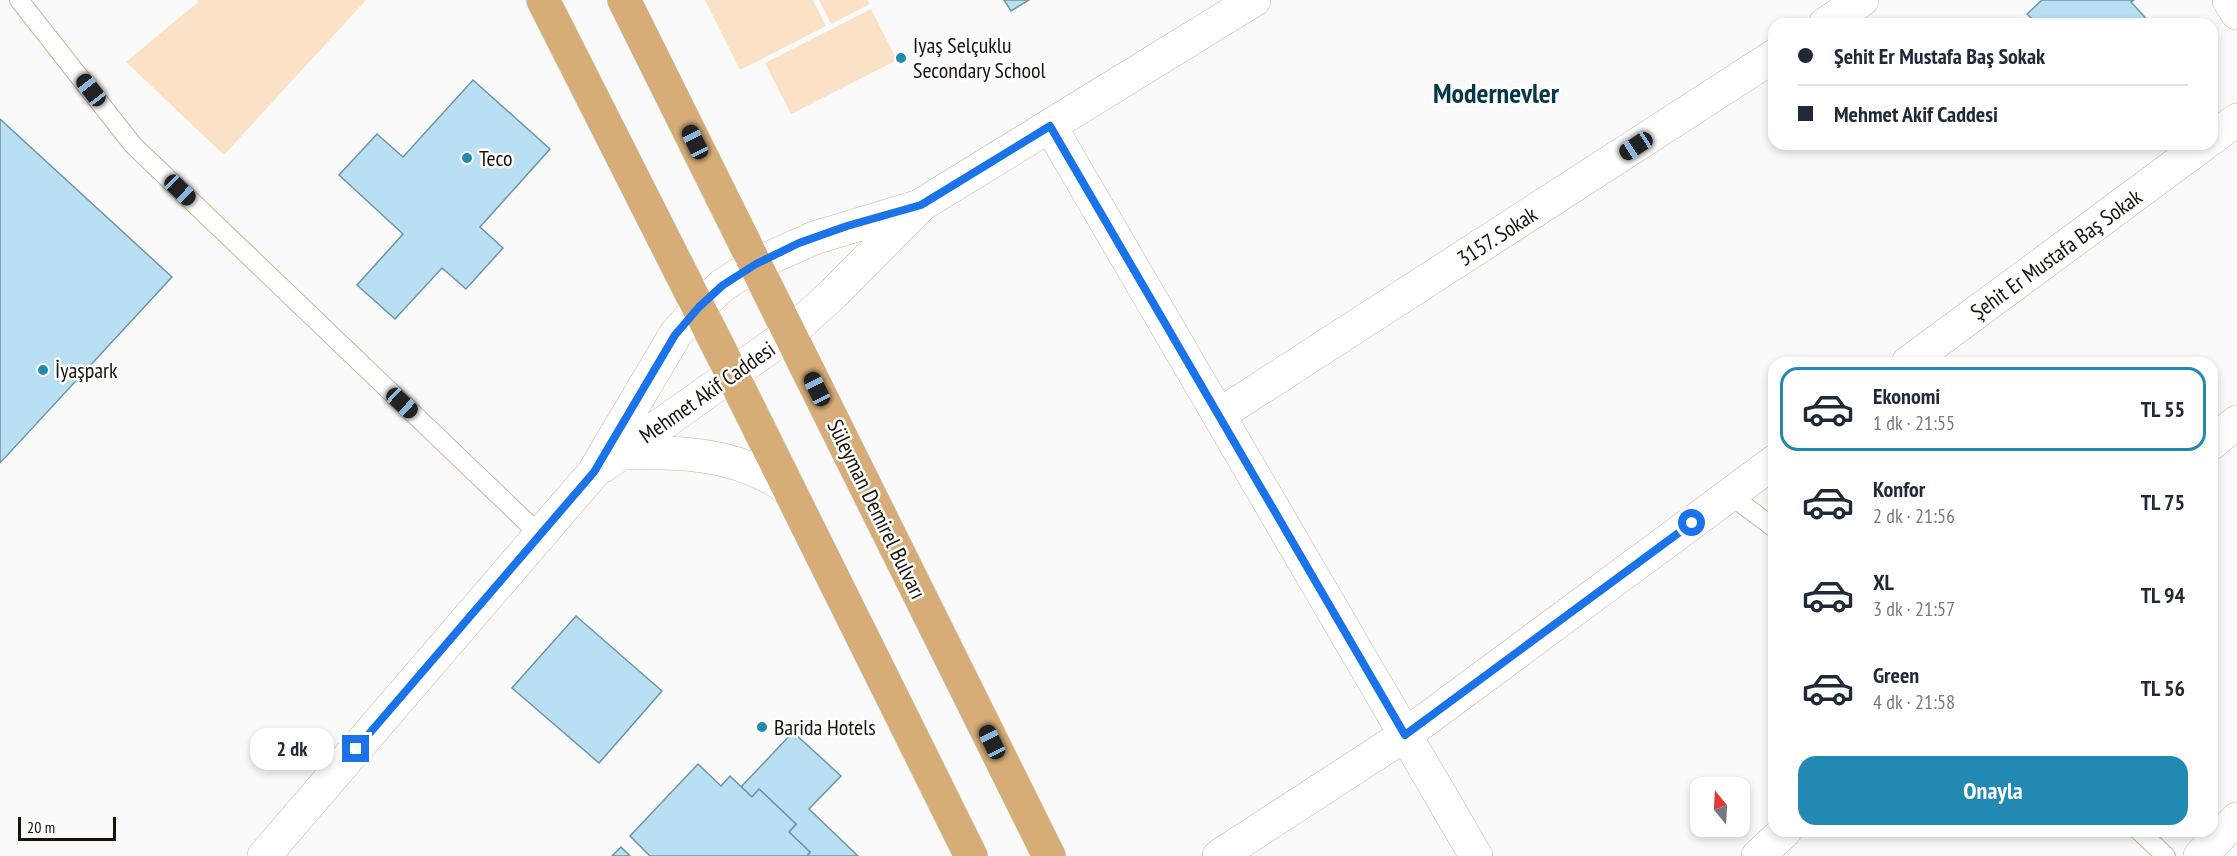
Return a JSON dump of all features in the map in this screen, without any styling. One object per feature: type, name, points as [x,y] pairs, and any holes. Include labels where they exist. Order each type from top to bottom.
[{"type":"main road","points":[[543,0],[699,307],[971,856]]},
{"type":"main road","name":"Süleyman Demirel Bulvarı","points":[[624,0],[1049,856]]},
{"type":"street","points":[[1834,18],[1862,0]]},
{"type":"street","points":[[2229,0],[2237,13]]},
{"type":"street","points":[[921,205],[1050,126],[1236,5]]},
{"type":"street","name":"3157. Sokak","points":[[1219,415],[1768,60]]},
{"type":"street","points":[[2218,134],[2237,120]]},
{"type":"street","points":[[1050,126],[1476,856]]},
{"type":"street","name":"Şehit Er Mustafa Baş Sokak","points":[[1916,357],[2196,150]]},
{"type":"street","name":"Mehmet Akif Caddesi","points":[[594,472],[790,333],[834,293],[921,205]]},
{"type":"street","name":"Mehmet Akif Caddesi","points":[[264,856],[594,472],[675,335],[699,307],[723,285],[756,264],[814,238],[921,205]]},
{"type":"street","points":[[2218,438],[2237,422]]},
{"type":"street","points":[[622,453],[693,454],[726,460],[754,470],[787,487]]},
{"type":"street","points":[[1219,856],[1405,735],[1768,466]]},
{"type":"street","points":[[2200,856],[2237,819]]},
{"type":"street","points":[[1758,856],[1779,837]]},
{"type":"lane","points":[[20,0],[133,145],[540,535]]},
{"type":"lane","points":[[1730,495],[1768,524]]},
{"type":"lane","points":[[2145,837],[2166,856]]},
{"type":"shaded area","points":[[197,0],[366,0],[224,155],[126,62],[198,2]]},
{"type":"shaded area","points":[[705,0],[813,0],[826,26],[740,70]]},
{"type":"shaded area","points":[[819,0],[867,0],[870,4],[831,24]]},
{"type":"shaded area","points":[[871,9],[897,60],[791,114],[765,63]]},
{"type":"building","points":[[1004,0],[1029,0],[1011,11]]},
{"type":"building","points":[[2042,0],[2134,0],[2131,2],[2146,18],[2031,18],[2027,14]]},
{"type":"building","points":[[473,80],[550,149],[480,227],[503,248],[466,289],[442,268],[395,319],[357,285],[403,234],[339,175],[377,134],[403,157]]},
{"type":"building","name":"İyaşpark","points":[[0,119],[172,277],[0,463]]},
{"type":"building","points":[[576,616],[662,691],[599,763],[512,688]]},
{"type":"building","points":[[793,732],[841,776],[809,809],[858,856],[807,856],[810,852],[789,832],[796,824],[759,789],[752,797],[741,787]]},
{"type":"building","points":[[698,764],[721,786],[730,776],[752,797],[759,789],[796,824],[789,832],[810,852],[807,856],[650,856],[630,836]]},
{"type":"building","points":[[621,847],[630,856],[612,856]]},
{"type":"place","name":"Iyaş Selçuklu Secondary School","points":[[901,58]]},
{"type":"place","name":"Teco","points":[[467,158]]},
{"type":"place","name":"İyaşpark","points":[[43,370]]},
{"type":"place","name":"Barida Hotels","points":[[762,727]]},
{"type":"district","name":"Modernevler","points":[[1496,93]]},
{"type":"route","points":[[356,749],[594,472],[675,335],[699,307],[723,285],[756,264],[799,243],[847,226],[921,205],[1050,126],[1405,735],[1692,523]]}]
